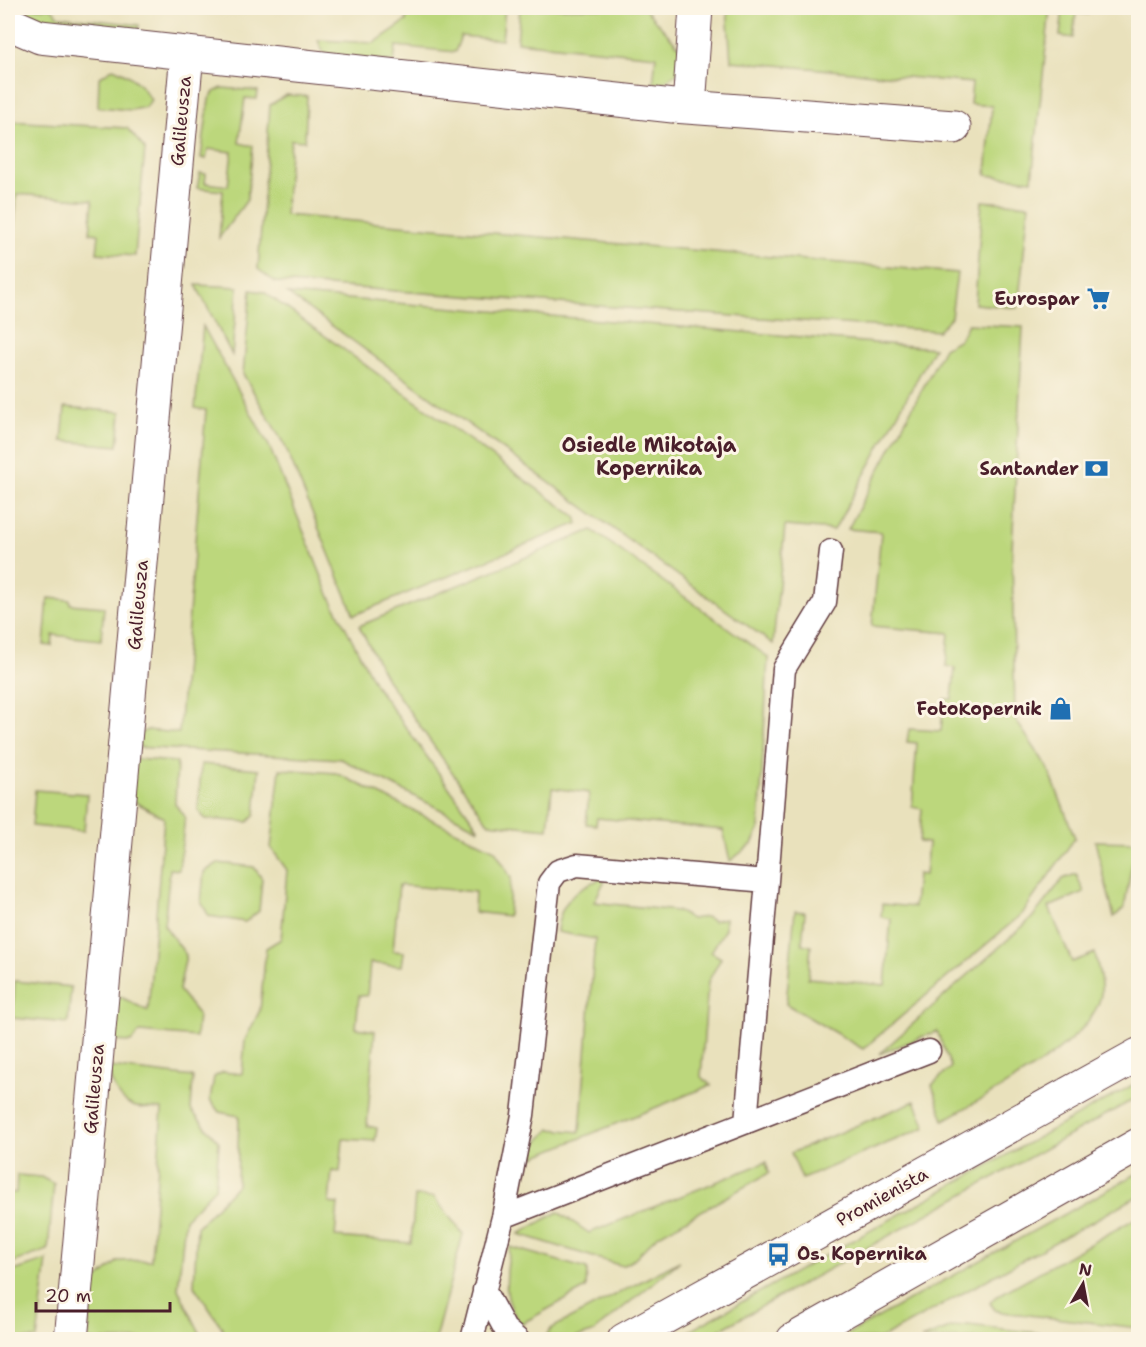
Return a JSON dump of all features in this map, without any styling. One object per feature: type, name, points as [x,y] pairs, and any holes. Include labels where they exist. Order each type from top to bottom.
[{"type":"street","points":[[688,107],[696,8]]},
{"type":"street","name":"Galileusza","points":[[8,23],[40,37],[187,52],[71,1340]]},
{"type":"street","points":[[187,52],[688,107],[954,127]]},
{"type":"street","name":"Promienista","points":[[624,1340],[1138,1055]]},
{"type":"street","points":[[793,1340],[1138,1145]]},
{"type":"lane","points":[[746,1122],[784,669],[825,602],[831,551]]},
{"type":"lane","points":[[472,1340],[503,1217],[523,1115],[549,883],[558,871],[577,865],[767,881]]},
{"type":"lane","points":[[503,1217],[929,1051]]},
{"type":"lane","points":[[484,1290],[505,1329],[518,1340]]},
{"type":"green space","points":[[10,8],[51,8],[59,16],[139,25],[137,38],[41,28]]},
{"type":"green space","points":[[407,8],[505,8],[502,40],[461,36],[455,52],[396,46],[394,62],[325,57],[318,40],[374,43],[406,21]]},
{"type":"green space","points":[[520,8],[644,8],[681,49],[678,72],[664,82],[653,84],[656,56],[517,42]]},
{"type":"green space","points":[[727,8],[1050,8],[1032,180],[986,175],[992,106],[970,104],[972,83],[731,61]]},
{"type":"green space","points":[[1063,8],[1089,8],[1088,14],[1076,13],[1073,38],[1060,36]]},
{"type":"green space","points":[[113,68],[130,77],[143,89],[151,100],[146,107],[131,110],[98,107],[99,78]]},
{"type":"green space","points":[[222,88],[258,91],[257,99],[245,98],[239,143],[253,146],[247,200],[219,238],[223,191],[197,188],[200,173],[206,174],[205,183],[228,186],[232,152],[208,149],[206,159],[201,158],[209,99],[214,92]]},
{"type":"green space","points":[[286,95],[307,96],[305,141],[291,140],[285,215],[957,273],[951,317],[938,331],[275,282],[258,269],[270,105]]},
{"type":"green space","points":[[8,121],[127,128],[145,149],[135,256],[97,253],[99,234],[90,233],[93,200],[17,194],[14,227],[8,226]]},
{"type":"green space","points":[[982,201],[1029,205],[1018,308],[975,304]]},
{"type":"green space","points":[[196,285],[238,287],[232,355]]},
{"type":"green space","points":[[251,290],[264,292],[576,517],[578,523],[354,615],[285,446],[243,374]]},
{"type":"green space","points":[[288,294],[934,348],[834,530],[785,526],[773,644]]},
{"type":"green space","points":[[968,324],[1023,327],[1012,550],[1015,719],[1048,768],[1075,838],[1022,914],[863,1049],[786,1004],[795,911],[805,912],[802,944],[811,946],[808,978],[885,985],[891,919],[881,917],[882,904],[914,907],[917,874],[925,875],[928,843],[919,842],[922,809],[912,807],[917,743],[907,742],[909,729],[941,731],[944,699],[952,699],[955,668],[946,666],[949,633],[872,626],[881,532],[848,529],[944,348],[960,339]]},
{"type":"green space","points":[[203,326],[269,446],[330,597],[376,686],[479,829],[341,759],[136,747],[141,733],[147,730],[179,733],[206,410],[195,408]]},
{"type":"green space","points":[[65,407],[121,412],[118,446],[62,441]]},
{"type":"green space","points":[[592,530],[768,657],[759,829],[752,844],[730,861],[723,830],[597,818],[596,825],[586,824],[589,793],[552,788],[548,829],[488,823],[388,681],[359,626]]},
{"type":"green space","points":[[48,598],[70,600],[70,604],[104,607],[101,640],[53,635],[52,646],[44,645]]},
{"type":"green space","points":[[135,759],[177,762],[175,804],[185,817],[179,870],[170,869],[164,925],[186,955],[179,990],[198,1014],[196,1037],[140,1032],[131,1042],[110,1041],[115,994],[148,1011],[164,818],[130,799]]},
{"type":"green space","points":[[201,764],[259,769],[255,815],[248,822],[205,819],[198,810]]},
{"type":"green space","points":[[280,769],[336,773],[495,850],[511,878],[508,916],[474,912],[475,892],[399,885],[393,951],[404,952],[402,966],[370,963],[367,996],[359,995],[356,1028],[375,1031],[367,1126],[377,1128],[375,1141],[343,1139],[340,1172],[332,1171],[329,1203],[338,1204],[335,1237],[411,1243],[415,1196],[434,1197],[463,1234],[435,1339],[221,1339],[223,1329],[194,1286],[197,1227],[237,1185],[239,1116],[219,1112],[210,1100],[214,1077],[223,1072],[242,1074],[245,1040],[260,1010],[266,948],[281,939],[287,870],[271,848]]},
{"type":"green space","points":[[35,790],[87,794],[84,831],[32,826]]},
{"type":"green space","points":[[1095,841],[1136,842],[1124,908],[1114,917]]},
{"type":"green space","points":[[218,863],[254,867],[262,879],[259,911],[245,922],[209,916],[201,902],[204,872]]},
{"type":"green space","points":[[1076,874],[1084,892],[1049,907],[1072,962],[1095,953],[1101,979],[1101,994],[1094,1013],[1079,1032],[1059,1050],[1010,1083],[944,1120],[932,1085],[951,1067],[937,1031],[879,1054],[1031,919],[1063,879]]},
{"type":"green space","points":[[606,878],[594,902],[677,911],[691,919],[706,917],[713,921],[725,918],[725,929],[711,952],[721,958],[708,982],[701,1077],[711,1085],[532,1158],[532,1148],[550,1129],[580,1132],[595,939],[557,932],[562,912],[572,896],[587,885]]},
{"type":"green space","points":[[15,981],[71,987],[68,1023],[12,1018]]},
{"type":"green space","points":[[109,1067],[193,1077],[191,1110],[219,1142],[215,1188],[185,1219],[178,1289],[203,1339],[88,1340],[92,1284],[118,1261],[151,1260],[162,1109],[140,1108],[128,1103],[115,1090]]},
{"type":"green space","points":[[1138,1082],[1138,1097],[716,1332],[702,1339],[675,1339]]},
{"type":"green space","points":[[915,1101],[926,1127],[802,1179],[791,1153]]},
{"type":"green space","points":[[766,1162],[769,1173],[657,1236],[633,1260],[622,1266],[519,1234],[558,1212],[589,1233]]},
{"type":"green space","points":[[1138,1173],[1138,1196],[880,1339],[839,1339]]},
{"type":"green space","points":[[17,1175],[41,1177],[54,1184],[48,1250],[8,1264],[8,1192],[16,1193]]},
{"type":"green space","points":[[1138,1217],[1138,1328],[1002,1312],[995,1310],[990,1303],[995,1297]]},
{"type":"green space","points":[[510,1247],[587,1269],[586,1288],[521,1324],[510,1306],[506,1287]]},
{"type":"green space","points":[[47,1260],[37,1339],[8,1339],[8,1273]]},
{"type":"green space","points":[[680,1261],[592,1333],[572,1339],[546,1336],[552,1328]]},
{"type":"green space","points":[[968,1325],[1090,1339],[921,1339],[950,1328]]},
{"type":"place","name":"Eurospar","points":[[1098,299]]},
{"type":"place","name":"Santander","points":[[1097,469]]},
{"type":"place","name":"FotoKopernik","points":[[1060,709]]},
{"type":"place","name":"Os. Kopernika","points":[[779,1254]]},
{"type":"district","name":"Osiedle Mikołaja Kopernika","points":[[649,456]]}]
